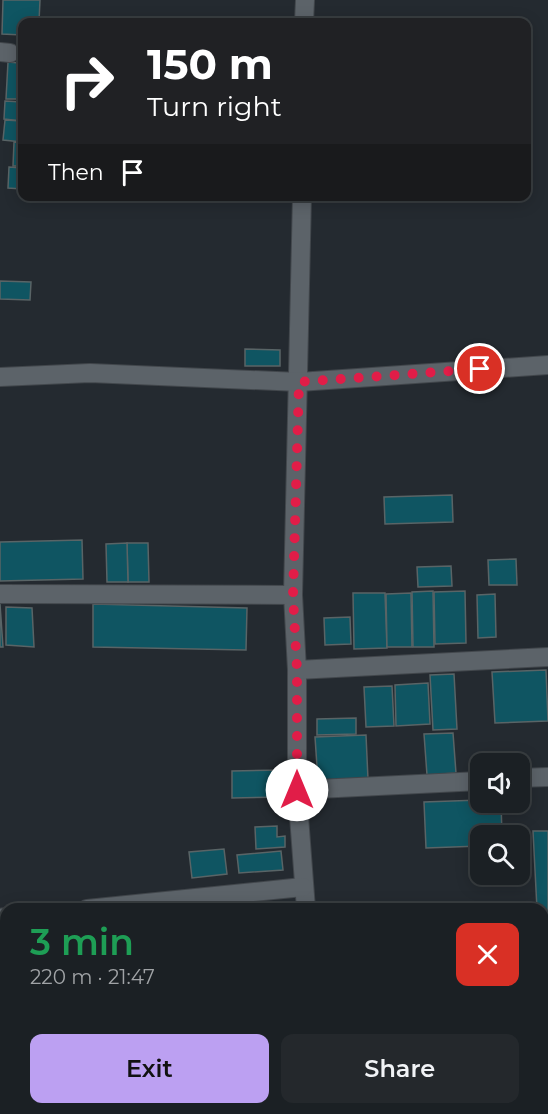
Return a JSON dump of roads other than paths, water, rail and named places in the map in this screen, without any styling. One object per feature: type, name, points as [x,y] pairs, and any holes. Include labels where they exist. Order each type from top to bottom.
[{"type":"street","points":[[304,18],[305,0]]},
{"type":"street","points":[[302,201],[293,596],[297,670],[297,790],[305,903]]},
{"type":"street","points":[[0,377],[90,373],[299,382],[548,364]]},
{"type":"street","points":[[0,594],[293,596]]},
{"type":"street","points":[[297,670],[548,657]]},
{"type":"street","points":[[530,778],[548,777]]},
{"type":"street","points":[[297,790],[470,781]]},
{"type":"street","points":[[146,903],[303,887]]}]
